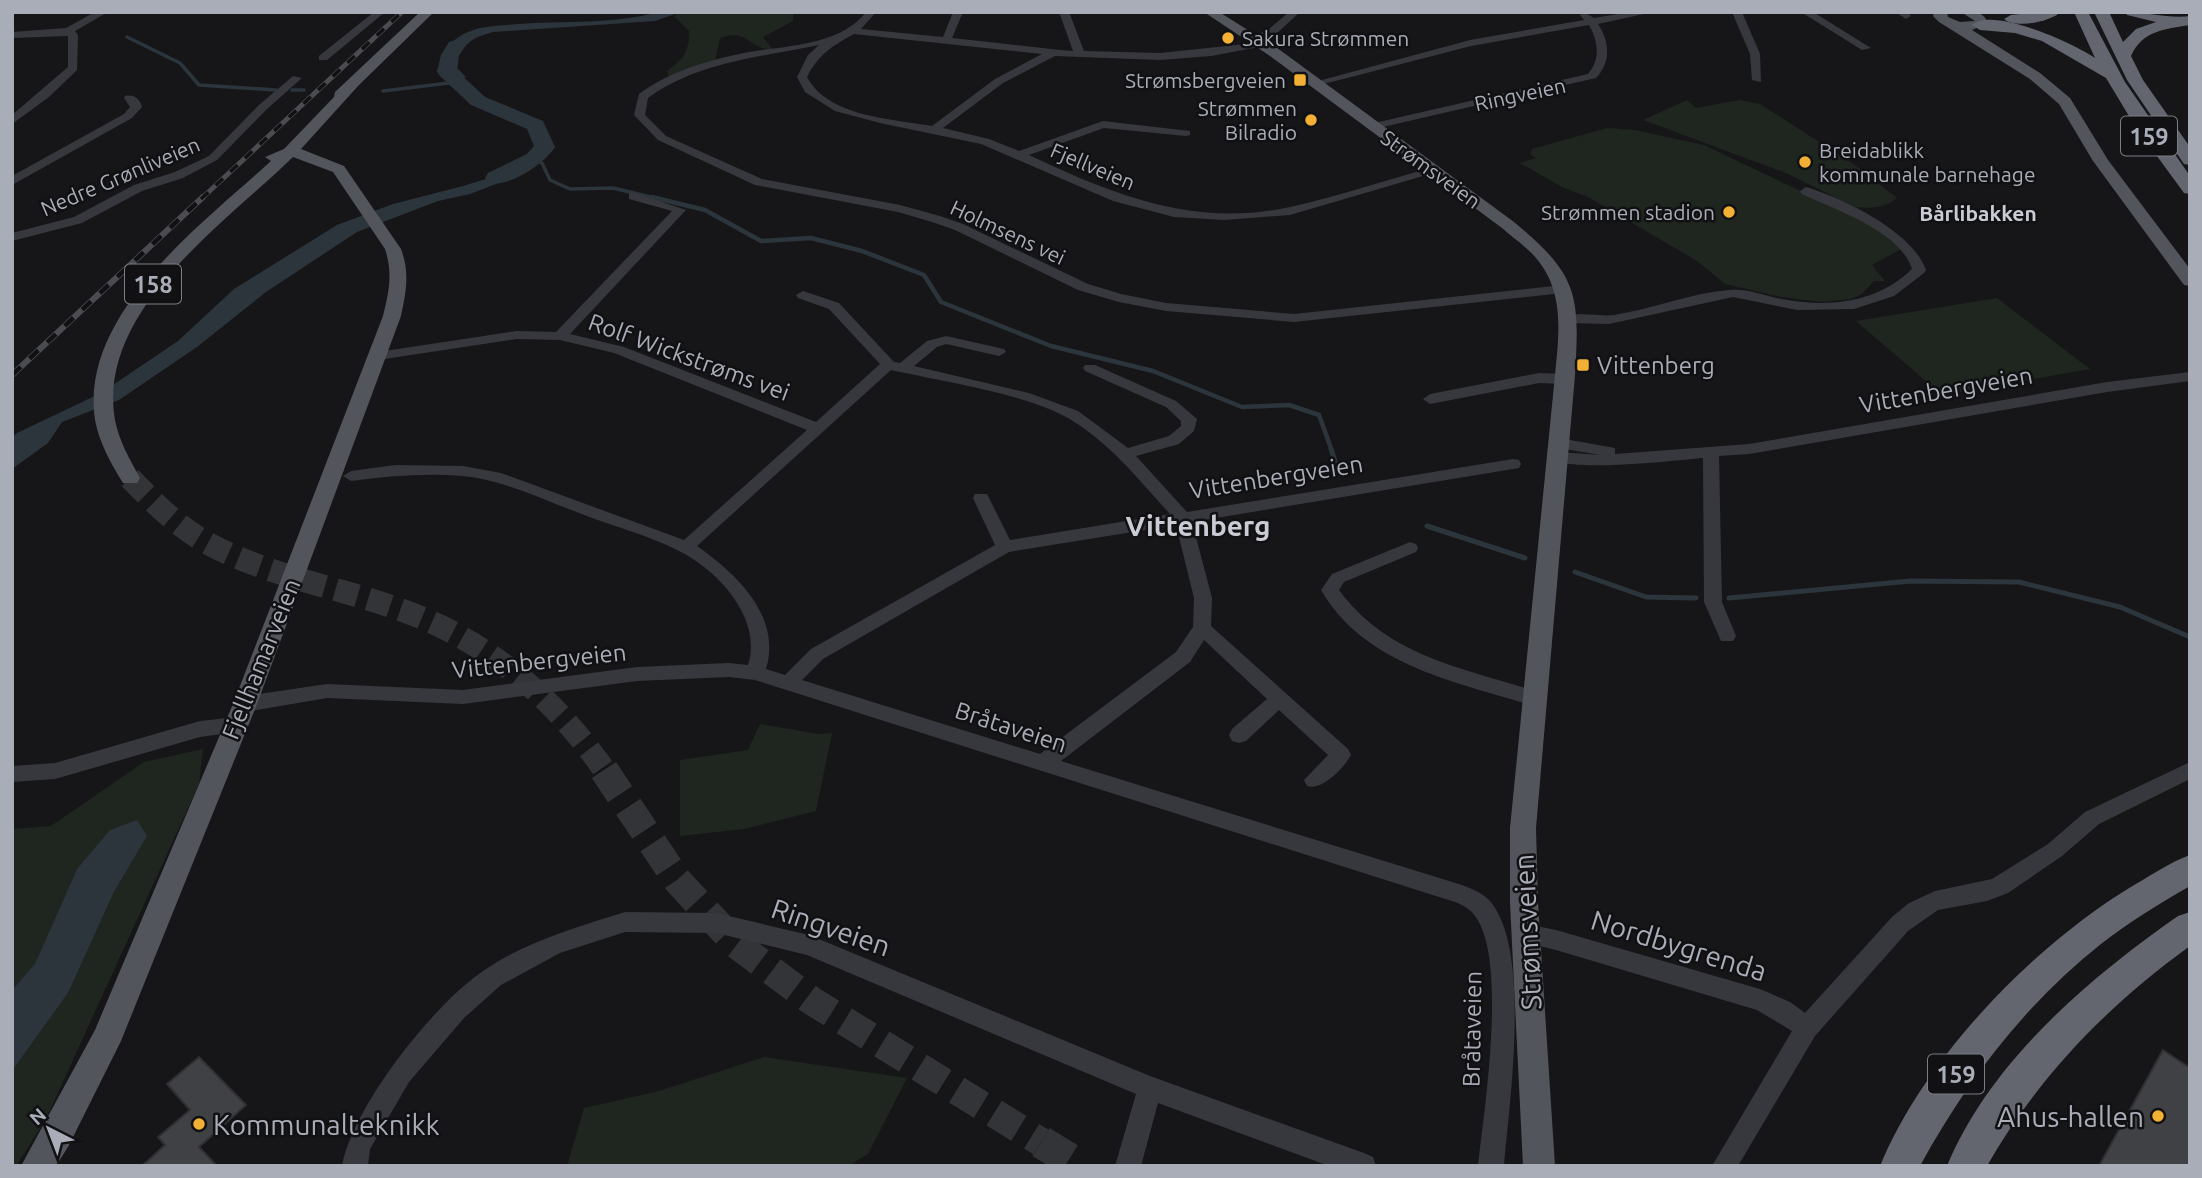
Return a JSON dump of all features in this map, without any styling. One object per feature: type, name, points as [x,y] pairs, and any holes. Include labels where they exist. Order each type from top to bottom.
[{"type":"highway","points":[[1973,17],[2023,18],[2054,12]]},
{"type":"highway","name":"159","points":[[2081,12],[2113,79],[2146,131],[2190,189]]},
{"type":"highway","name":"159","points":[[2101,12],[2123,57],[2151,104],[2190,160]]},
{"type":"highway","points":[[2132,12],[2155,19],[2187,21]]},
{"type":"highway","points":[[1973,17],[2047,36],[2076,51],[2113,79]]},
{"type":"highway","points":[[2123,57],[2136,35],[2155,27],[2187,21]]},
{"type":"highway","name":"159","points":[[1899,1166],[1922,1123],[1955,1075],[2036,978],[2118,912],[2190,869]]},
{"type":"highway","name":"159","points":[[1966,1166],[2000,1109],[2059,1035],[2106,988],[2190,927]]},
{"type":"main road","name":"158","points":[[130,478],[108,435],[104,407],[111,360],[123,329],[138,304],[171,263],[428,12]]},
{"type":"main road","name":"Strømsveien","points":[[1210,12],[1258,41],[1534,246],[1549,263],[1563,289],[1569,319],[1565,379],[1523,828],[1539,1166]]},
{"type":"main road","points":[[1941,12],[1941,18],[2044,82],[2065,101],[2102,163],[2190,281]]},
{"type":"main road","points":[[1953,24],[1973,17],[1982,42]]},
{"type":"main road","name":"Fjellhamarveien","points":[[37,1166],[57,1136],[106,1041],[240,714],[379,356],[392,316],[399,286],[397,263],[382,231],[363,203],[339,169],[319,160],[280,157]]},
{"type":"street","points":[[12,35],[68,32],[103,12]]},
{"type":"street","points":[[323,58],[380,12]]},
{"type":"street","name":"Holmsens vei","points":[[871,12],[853,31],[833,39],[748,55],[687,71],[668,79],[642,96],[638,115],[650,131],[662,138],[759,182],[900,209],[936,219],[959,227],[1083,287],[1139,303],[1201,312],[1294,318],[1563,289]]},
{"type":"street","points":[[947,39],[957,21],[958,12]]},
{"type":"street","points":[[1064,12],[1079,53]]},
{"type":"street","points":[[853,31],[1112,56],[1160,56],[1206,53],[1258,41],[1295,12]]},
{"type":"street","points":[[1582,12],[1593,22]]},
{"type":"street","points":[[1316,83],[1460,46],[1648,12]]},
{"type":"street","points":[[1737,12],[1755,54],[1756,80]]},
{"type":"street","points":[[1806,12],[1866,48]]},
{"type":"street","name":"Ringveien","points":[[1374,126],[1592,76],[1599,68],[1601,39],[1593,22]]},
{"type":"street","points":[[12,121],[46,95],[73,68],[73,35],[68,32]]},
{"type":"street","name":"Fjellveien","points":[[833,39],[812,57],[802,77],[807,90],[825,102],[845,110],[984,141],[1090,188],[1139,206],[1176,214],[1220,217],[1290,211],[1434,171]]},
{"type":"street","points":[[934,130],[999,81],[1056,51]]},
{"type":"street","name":"Nedre Grønliveien","points":[[12,237],[78,220],[138,188],[179,175],[213,158],[263,107],[297,78]]},
{"type":"street","points":[[12,181],[128,116],[136,107],[129,97]]},
{"type":"street","points":[[1018,155],[1103,124],[1186,133]]},
{"type":"street","points":[[1569,319],[1612,320],[1733,293],[1812,307],[1844,307],[1890,291],[1919,270],[1913,251],[1898,239],[1806,191]]},
{"type":"street","points":[[560,336],[680,210],[633,196]]},
{"type":"street","points":[[803,295],[834,306],[896,367],[1024,396],[1062,408],[1099,431],[1125,454],[1182,517],[1203,598],[1202,628],[1183,657],[1042,764]]},
{"type":"street","name":"Rolf Wickstrøms vei","points":[[379,356],[517,335],[560,336],[619,350],[817,428]]},
{"type":"street","points":[[686,547],[817,428],[896,367],[932,344],[946,340],[999,352]]},
{"type":"street","points":[[1090,368],[1171,404],[1189,419],[1189,428],[1182,436],[1125,454]]},
{"type":"street","name":"Vittenbergveien","points":[[1558,450],[1595,461],[1711,453],[1779,445],[2107,387],[2190,376]]},
{"type":"street","points":[[1430,398],[1539,379],[1565,379]]},
{"type":"street","points":[[1711,453],[1713,602],[1727,636]]},
{"type":"street","name":"Vittenbergveien","points":[[790,682],[817,654],[1005,547],[1513,464]]},
{"type":"street","points":[[351,477],[395,470],[463,471],[501,478],[686,547],[710,563],[741,594],[762,646],[755,673]]},
{"type":"street","points":[[981,498],[1005,547]]},
{"type":"street","points":[[1410,548],[1338,578],[1330,590],[1338,605],[1377,642],[1421,662],[1534,698]]},
{"type":"street","points":[[1202,628],[1340,755],[1314,780]]},
{"type":"street","name":"Vittenbergveien","points":[[12,774],[55,771],[200,729],[240,714],[327,691],[463,697],[637,674],[729,670],[755,673]]},
{"type":"street","name":"Bråtaveien","points":[[755,673],[1462,895],[1483,908],[1496,942],[1502,1001],[1491,1166]]},
{"type":"street","points":[[1239,735],[1279,699]]},
{"type":"street","points":[[1724,1166],[1807,1028],[1900,924],[1917,910],[1935,901],[2000,886],[2055,850],[2092,818],[2190,770]]},
{"type":"street","name":"Ringveien","points":[[355,1166],[358,1146],[401,1074],[456,1010],[493,977],[554,945],[625,922],[716,923],[809,945],[1150,1087],[1364,1166]]},
{"type":"street","name":"Nordbygrenda","points":[[1527,934],[1556,940],[1760,1000],[1782,1010],[1807,1028]]},
{"type":"street","points":[[1128,1166],[1150,1087]]},
{"type":"shaded area","points":[[658,12],[681,12],[655,21],[493,32],[469,43],[454,65],[466,77],[457,82],[443,78],[437,71],[452,42],[470,31],[518,24],[608,20]]},
{"type":"shaded area","points":[[681,12],[793,12],[793,21],[763,37],[773,50],[764,49],[743,37],[720,38],[715,60],[671,82],[667,71],[681,59],[688,44],[689,31],[674,16]]},
{"type":"shaded area","name":"Breidablikk kommunale barnehage","points":[[1687,100],[1696,108],[1740,100],[1760,104],[1852,163],[1897,198],[1877,207],[1855,207],[1786,173],[1643,120]]},
{"type":"shaded area","name":"Strømmen stadion","points":[[1607,128],[1635,130],[1704,145],[1876,227],[1905,247],[1872,265],[1885,281],[1874,281],[1862,294],[1851,299],[1822,302],[1781,297],[1725,284],[1697,261],[1588,197],[1562,187],[1520,163],[1536,158],[1530,154],[1532,149]]},
{"type":"shaded area","points":[[528,157],[539,163],[514,177],[470,194],[438,201],[357,232],[266,292],[197,347],[119,400],[62,422],[48,443],[12,469],[12,437],[17,433],[101,393],[178,341],[234,289],[337,225],[393,204],[499,175]]},
{"type":"shaded area","points":[[1997,298],[2090,369],[1942,395],[1856,321]]},
{"type":"shaded area","points":[[760,724],[818,734],[832,733],[816,811],[744,829],[680,836],[680,760],[748,750]]},
{"type":"shaded area","points":[[203,749],[199,784],[46,1119],[16,1166],[12,1166],[12,1071],[68,993],[114,892],[147,836],[77,869],[35,965],[12,990],[12,829],[51,826],[144,762]]},
{"type":"shaded area","points":[[137,820],[147,836],[114,892],[68,993],[12,1071],[12,990],[35,964],[77,869],[110,830]]},
{"type":"shaded area","points":[[764,1057],[907,1078],[868,1154],[848,1166],[567,1166],[584,1108],[659,1091]]},
{"type":"building","name":"Ahus-hallen","points":[[2163,1050],[2190,1068],[2190,1166],[2099,1166]]},
{"type":"building","name":"Kommunalteknikk","points":[[199,1057],[246,1105],[199,1147],[217,1166],[142,1166],[165,1145],[158,1137],[190,1110],[167,1084]]},
{"type":"waterway","points":[[127,37],[180,63],[199,85],[276,90]]},
{"type":"waterway","points":[[456,46],[450,55],[447,72],[478,101],[536,125],[545,147],[535,159],[496,178]]},
{"type":"waterway","points":[[383,91],[457,82]]},
{"type":"waterway","points":[[292,90],[304,90]]},
{"type":"waterway","points":[[535,159],[542,163],[550,180],[570,189],[613,188],[659,199]]},
{"type":"waterway","points":[[652,197],[705,210],[761,241],[811,238],[862,251],[924,275],[941,302],[1051,346],[1153,371],[1242,407],[1289,405],[1319,415],[1332,451]]},
{"type":"waterway","points":[[1331,449],[1335,461]]},
{"type":"waterway","points":[[1427,526],[1525,558]]},
{"type":"waterway","points":[[1575,572],[1646,597],[1696,598]]},
{"type":"waterway","points":[[1729,598],[1910,581],[2019,582],[2120,607],[2190,637]]},
{"type":"tunnel","points":[[130,478],[176,522],[207,543],[236,557],[389,606],[419,617],[472,643],[536,691],[572,728],[605,771]]},
{"type":"tunnel","points":[[604,770],[677,880],[736,944],[812,1001],[1041,1142]]},
{"type":"tunnel","points":[[1041,1142],[1080,1166]]},
{"type":"railway","points":[[201,199],[402,12]]},
{"type":"railway","points":[[12,375],[203,197]]},
{"type":"place","name":"Sakura Strømmen","points":[[1228,38]]},
{"type":"place","name":"Strømsbergveien","points":[[1300,80]]},
{"type":"place","name":"Strømmen Bilradio","points":[[1311,120]]},
{"type":"place","name":"Breidablikk kommunale barnehage","points":[[1805,162]]},
{"type":"place","name":"Strømmen stadion","points":[[1729,212]]},
{"type":"place","name":"Vittenberg","points":[[1583,365]]},
{"type":"place","name":"Ahus-hallen","points":[[2158,1116]]},
{"type":"place","name":"Kommunalteknikk","points":[[199,1124]]},
{"type":"district","name":"Bårlibakken","points":[[1978,213]]},
{"type":"district","name":"Vittenberg","points":[[1198,525]]}]
